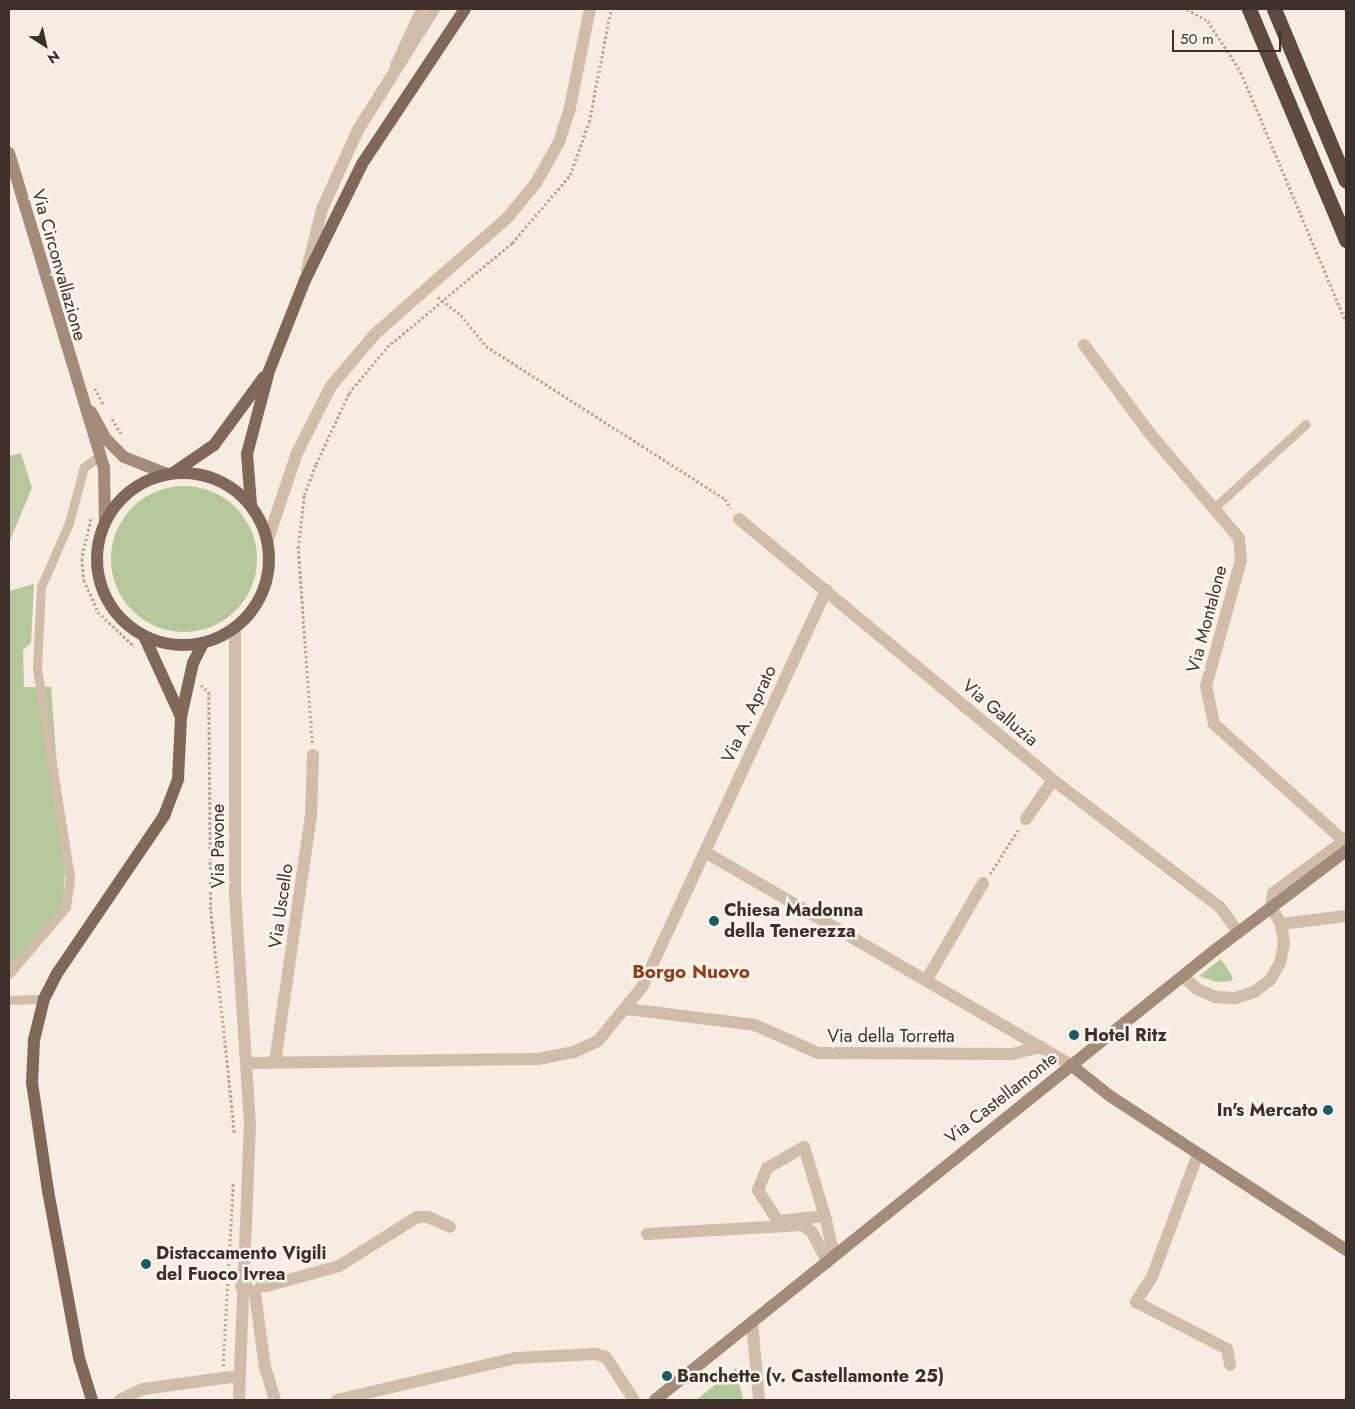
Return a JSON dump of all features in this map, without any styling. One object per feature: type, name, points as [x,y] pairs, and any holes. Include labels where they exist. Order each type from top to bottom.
[{"type":"highway","points":[[1249,9],[1346,240]]},
{"type":"highway","points":[[1274,9],[1346,180]]},
{"type":"main road","points":[[76,386],[100,456],[108,490],[105,523],[97,553],[99,580],[113,610],[144,636],[174,645],[203,643],[235,629],[260,599],[269,565],[268,539],[251,504],[247,454],[268,371],[305,280],[362,164],[465,9]]},
{"type":"main road","name":"Via Circonvallazione","points":[[9,153],[76,386]]},
{"type":"main road","points":[[105,523],[119,501],[142,483],[170,474],[214,445],[268,371]]},
{"type":"main road","points":[[76,386],[106,438],[124,457],[170,474],[200,474],[226,483],[251,504]]},
{"type":"main road","points":[[144,636],[181,717]]},
{"type":"main road","points":[[92,1400],[79,1358],[32,1083],[34,1040],[44,999],[164,816],[178,779],[181,717],[193,663],[203,643]]},
{"type":"main road","name":"Via Castellamonte","points":[[656,1400],[1345,846]]},
{"type":"main road","name":"Via della Torretta","points":[[1071,1065],[1198,1154],[1346,1250]]},
{"type":"street","points":[[305,280],[322,209],[358,130],[434,9]]},
{"type":"street","points":[[268,539],[297,453],[331,386],[375,334],[508,217],[536,183],[559,142],[569,112],[590,9]]},
{"type":"street","name":"Via Montalone","points":[[1084,345],[1151,435],[1215,507],[1239,538],[1241,560],[1206,686],[1214,724],[1345,846]]},
{"type":"street","name":"Via Galluzia","points":[[739,519],[1053,780],[1220,907],[1238,932]]},
{"type":"street","name":"Via A. Aprato","points":[[627,1009],[642,987],[826,590]]},
{"type":"street","name":"Via Pavone","points":[[235,629],[239,968],[247,1063],[248,1204],[247,1286],[238,1376],[239,1400]]},
{"type":"street","name":"Via Uscello","points":[[275,1062],[313,800],[313,755]]},
{"type":"street","points":[[1026,819],[1053,780]]},
{"type":"street","name":"Via della Torretta","points":[[705,852],[927,979],[1071,1065]]},
{"type":"street","points":[[927,979],[983,883]]},
{"type":"street","points":[[1183,976],[1197,989],[1215,997],[1254,992],[1280,963],[1284,944],[1281,924],[1271,906]]},
{"type":"street","points":[[1281,924],[1346,916]]},
{"type":"street","points":[[247,1063],[538,1059],[574,1052],[598,1041],[627,1009]]},
{"type":"street","name":"Via della Torretta","points":[[627,1009],[755,1025],[818,1053],[1012,1054],[1042,1047]]},
{"type":"street","points":[[825,1216],[778,1221],[758,1190],[767,1168],[804,1147],[825,1216],[830,1259]]},
{"type":"street","points":[[1198,1154],[1152,1277],[1136,1302],[1227,1350],[1230,1365]]},
{"type":"street","points":[[275,1400],[265,1367],[247,1286],[340,1266],[417,1217],[428,1217],[450,1227]]},
{"type":"street","points":[[647,1234],[802,1225],[812,1232],[830,1259]]},
{"type":"street","points":[[752,1322],[759,1400]]},
{"type":"street","points":[[337,1400],[516,1358],[596,1354],[606,1357],[634,1400]]},
{"type":"street","points":[[120,1400],[143,1389],[238,1376]]},
{"type":"lane","points":[[385,87],[420,9]]},
{"type":"lane","points":[[1215,507],[1306,424]]},
{"type":"lane","points":[[9,974],[66,908],[70,877],[37,668],[41,587],[69,523],[84,468],[100,456]]},
{"type":"lane","points":[[9,1000],[44,999]]},
{"type":"path","points":[[1187,9],[1208,21],[1241,72],[1346,322]]},
{"type":"path","points":[[428,287],[442,302],[461,314],[486,346],[725,499],[739,519]]},
{"type":"path","points":[[313,755],[298,582],[304,495],[349,393],[387,347],[442,302]]},
{"type":"path","points":[[983,883],[1026,819]]},
{"type":"green space","points":[[21,453],[32,488],[9,543],[9,456]]},
{"type":"green space","points":[[184,486],[212,492],[235,508],[251,531],[257,559],[251,587],[235,610],[212,626],[184,632],[156,626],[133,610],[117,587],[111,559],[117,531],[133,508],[156,492]]},
{"type":"green space","points":[[34,584],[31,643],[23,650],[24,687],[51,687],[65,874],[63,907],[9,969],[9,591]]},
{"type":"green space","points":[[1221,959],[1233,978],[1231,981],[1216,982],[1199,976]]},
{"type":"green space","points":[[736,1368],[743,1400],[696,1400]]},
{"type":"place","name":"Chiesa Madonna della Tenerezza","points":[[714,921]]},
{"type":"place","name":"Hotel Ritz","points":[[1074,1035]]},
{"type":"place","name":"In's Mercato","points":[[1328,1110]]},
{"type":"place","name":"Distaccamento Vigili del Fuoco Ivrea","points":[[146,1264]]},
{"type":"place","name":"Banchette (v. Castellamonte 25)","points":[[667,1376]]},
{"type":"district","name":"Borgo Nuovo","points":[[691,972]]}]
